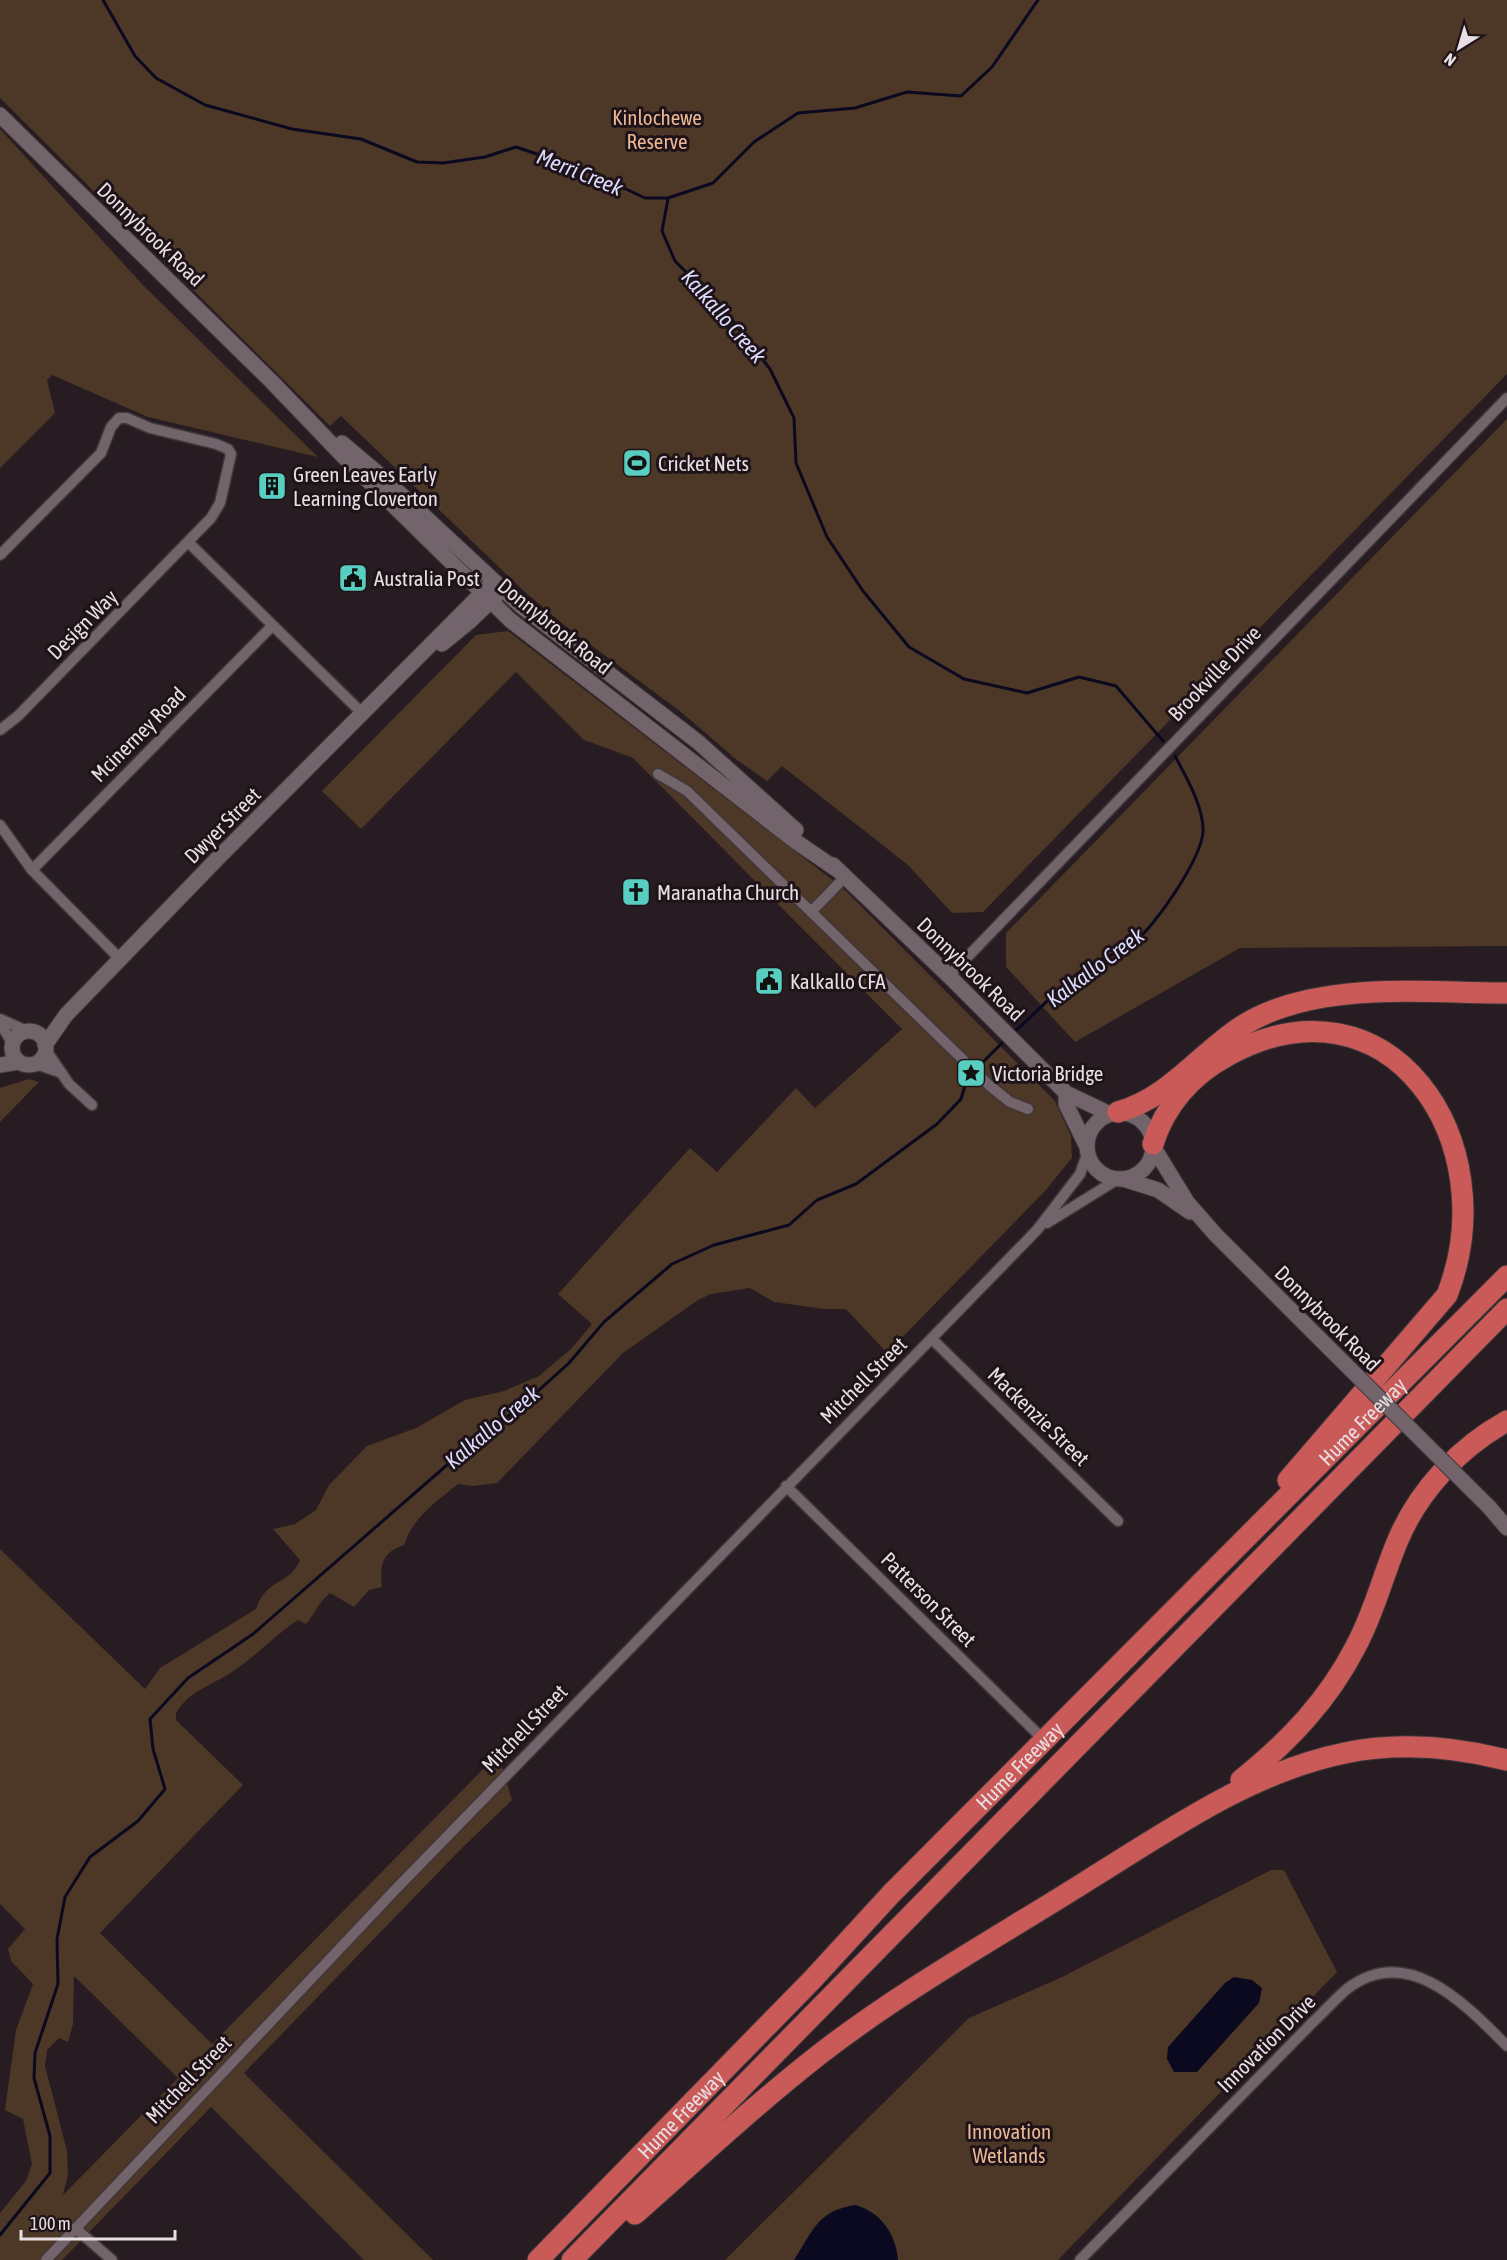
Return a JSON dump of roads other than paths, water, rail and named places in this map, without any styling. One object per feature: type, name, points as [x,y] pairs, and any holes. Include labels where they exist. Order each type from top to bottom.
[{"type":"highway","points":[[1114,1113],[1135,1107],[1182,1077],[1218,1044],[1242,1026],[1260,1017],[1308,1001],[1329,996],[1362,994],[1507,993]]},
{"type":"highway","points":[[1154,1146],[1170,1104],[1205,1070],[1248,1044],[1278,1035],[1321,1030],[1365,1038],[1412,1058],[1446,1086]]},
{"type":"highway","points":[[1200,1586],[1456,1283],[1474,1251],[1481,1227]]},
{"type":"highway","name":"Hume Freeway","points":[[538,2260],[803,1988],[891,1894],[1507,1276]]},
{"type":"highway","name":"Hume Freeway","points":[[572,2260],[1507,1309]]},
{"type":"highway","points":[[1203,1810],[1281,1748],[1311,1714],[1335,1683],[1357,1645],[1398,1539],[1421,1498],[1468,1448],[1486,1433],[1507,1421]]},
{"type":"highway","points":[[585,2260],[719,2139],[820,2053],[910,1990],[1203,1810],[1265,1778],[1317,1760],[1356,1751],[1441,1748],[1507,1760]]},
{"type":"main road","name":"Donnybrook Road","points":[[0,115],[272,382],[485,598],[546,650],[842,874]]},
{"type":"main road","name":"Donnybrook Road","points":[[272,382],[380,475],[502,589],[550,630],[731,769],[949,976],[1066,1093],[1114,1113]]},
{"type":"main road","name":"Dwyer Street","points":[[46,1048],[66,1015],[217,859],[410,666],[458,632],[485,598],[502,589]]},
{"type":"main road","name":"Dwyer Street","points":[[30,1032],[66,1015]]},
{"type":"main road","points":[[0,1065],[11,1052],[18,1035],[30,1032],[41,1037],[46,1048],[43,1058],[36,1064],[27,1065],[11,1052]]},
{"type":"main road","name":"Donnybrook Road","points":[[1066,1093],[1066,1104],[1087,1150]]},
{"type":"main road","points":[[1114,1113],[1129,1113],[1146,1125],[1154,1146],[1152,1157],[1140,1172],[1120,1179],[1095,1168],[1087,1150],[1093,1127],[1114,1113]]},
{"type":"main road","name":"Donnybrook Road","points":[[1154,1146],[1187,1202],[1215,1234],[1507,1526]]},
{"type":"main road","name":"Donnybrook Road","points":[[1120,1179],[1158,1190],[1215,1234]]},
{"type":"street","name":"Brookville Drive","points":[[949,976],[1507,398]]},
{"type":"street","name":"Design Way","points":[[0,555],[101,453],[111,427],[119,418],[127,418],[150,428],[223,446],[231,454],[220,503],[189,543],[18,716],[0,730]]},
{"type":"street","points":[[189,543],[363,714]]},
{"type":"street","name":"Mcinerney Road","points":[[32,870],[272,626]]},
{"type":"street","points":[[658,774],[687,791],[983,1080],[1001,1096],[1028,1109]]},
{"type":"street","points":[[0,825],[32,870],[121,960]]},
{"type":"street","points":[[811,912],[842,874]]},
{"type":"street","points":[[0,1021],[30,1032]]},
{"type":"street","points":[[0,1021],[11,1052]]},
{"type":"street","points":[[46,1048],[69,1084],[92,1106]]},
{"type":"street","points":[[36,1064],[62,1073]]},
{"type":"street","name":"Mitchell Street","points":[[46,2260],[386,1899],[786,1485],[1037,1230],[1080,1174],[1087,1150]]},
{"type":"street","name":"Mitchell Street","points":[[1037,1230],[1120,1179]]},
{"type":"street","name":"Mackenzie Street","points":[[932,1339],[1118,1521]]},
{"type":"street","name":"Patterson Street","points":[[786,1485],[1045,1741]]},
{"type":"street","name":"Innovation Drive","points":[[1080,2260],[1311,2024],[1348,1989],[1370,1977],[1391,1972],[1416,1976],[1442,1986],[1507,2046]]},
{"type":"street","points":[[75,2228],[112,2260]]},
{"type":"water","points":[[1234,1977],[1252,1980],[1262,1988],[1259,2003],[1197,2072],[1174,2072],[1167,2059],[1168,2047],[1225,1983]]},
{"type":"water","points":[[855,2205],[872,2213],[886,2225],[894,2241],[898,2260],[794,2260],[812,2231],[824,2217],[842,2208]]},
{"type":"waterway","name":"Merri Creek","points":[[103,0],[135,56],[156,78],[205,105],[292,129],[361,139],[417,162],[443,163],[485,157],[516,147],[590,172],[645,198],[668,198],[713,183],[754,142],[798,113],[855,108],[907,92],[961,96],[992,67],[1038,0]]},
{"type":"waterway","name":"Kalkallo Creek","points":[[668,199],[662,231],[675,261],[725,311],[770,369],[794,418],[796,463],[827,537],[863,591],[909,647],[964,679],[1027,693],[1079,677],[1116,686],[1163,741]]},
{"type":"waterway","name":"Kalkallo Creek","points":[[1013,1033],[1077,974],[1133,943],[1142,935],[1176,892],[1186,875],[1200,844],[1203,822],[1194,792],[1175,756]]},
{"type":"waterway","name":"Kalkallo Creek","points":[[977,1068],[1006,1039]]},
{"type":"waterway","name":"Kalkallo Creek","points":[[0,2235],[50,2173],[50,2136],[34,2078],[35,2053],[58,1984],[57,1939],[65,1897],[90,1857],[138,1821],[165,1789],[153,1749],[150,1719],[188,1678],[253,1634],[478,1438],[518,1409],[569,1363],[604,1322],[672,1264],[714,1245],[789,1225],[817,1200],[856,1184],[937,1124],[961,1099],[967,1079],[973,1073]]},
{"type":"place","name":"Cricket Nets","points":[[637,463]]},
{"type":"place","name":"Green Leaves Early Learning Cloverton","points":[[272,486]]},
{"type":"place","name":"Australia Post","points":[[353,578]]},
{"type":"place","name":"Maranatha Church","points":[[636,892]]},
{"type":"place","name":"Kalkallo CFA","points":[[769,981]]},
{"type":"place","name":"Victoria Bridge","points":[[971,1073]]},
{"type":"park label","name":"Kinlochewe Reserve","points":[[657,129]]},
{"type":"park label","name":"Innovation Wetlands","points":[[1009,2143]]}]
